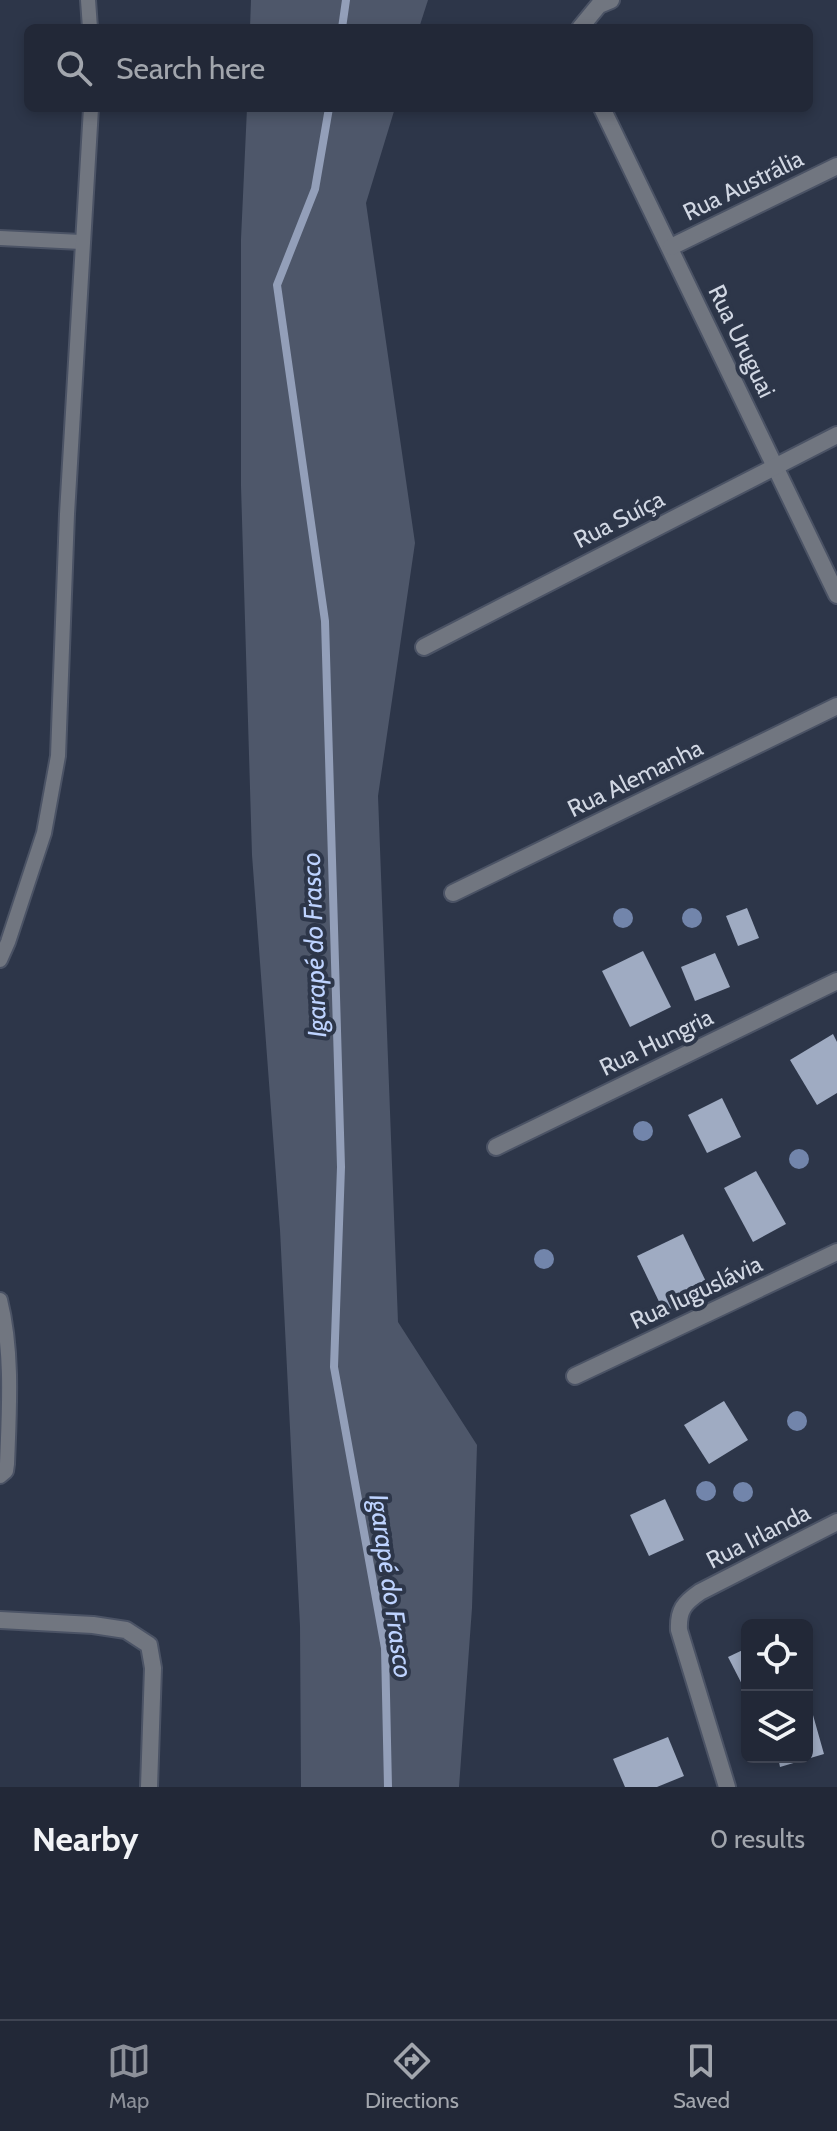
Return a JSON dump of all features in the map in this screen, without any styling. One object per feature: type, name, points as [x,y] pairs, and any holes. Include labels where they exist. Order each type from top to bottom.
[{"type":"street","points":[[583,24],[599,5],[611,0]]},
{"type":"street","name":"Rua Uruguai","points":[[604,112],[837,595]]},
{"type":"street","name":"Rua Austrália","points":[[671,247],[837,166]]},
{"type":"street","name":"Rua Suíça","points":[[424,647],[837,435]]},
{"type":"street","name":"Rua Alemanha","points":[[453,893],[837,706]]},
{"type":"street","name":"Rua Hungria","points":[[496,1147],[837,981]]},
{"type":"street","name":"Rua Iuguslávia","points":[[575,1376],[837,1252]]},
{"type":"street","name":"Rua Irlanda","points":[[727,1787],[679,1630],[678,1616],[685,1603],[700,1592],[837,1522]]},
{"type":"street","points":[[0,1620],[126,1630],[149,1645],[153,1668],[149,1787]]},
{"type":"lane","points":[[88,0],[90,24]]},
{"type":"lane","points":[[0,960],[44,833],[58,756],[81,242],[91,112]]},
{"type":"lane","points":[[0,238],[81,242]]},
{"type":"lane","points":[[0,1300],[7,1346],[8,1418],[7,1464],[6,1471],[0,1476]]},
{"type":"shaded area","points":[[251,0],[428,0],[420,24],[250,24]]},
{"type":"shaded area","points":[[247,112],[394,112],[366,203],[415,543],[378,796],[398,1322],[477,1445],[472,1608],[459,1787],[301,1787],[300,1626],[280,1230],[252,855],[241,486],[241,239]]},
{"type":"building","points":[[747,908],[759,938],[738,946],[726,916]]},
{"type":"building","points":[[643,951],[671,1007],[630,1027],[602,971]]},
{"type":"building","points":[[715,953],[730,987],[695,1001],[681,967]]},
{"type":"building","points":[[833,1034],[837,1042],[837,1093],[817,1105],[790,1060]]},
{"type":"building","points":[[722,1098],[741,1137],[707,1153],[688,1115]]},
{"type":"building","points":[[756,1171],[786,1224],[753,1242],[724,1188]]},
{"type":"building","points":[[683,1234],[711,1292],[665,1314],[637,1256]]},
{"type":"building","points":[[724,1401],[748,1440],[709,1464],[684,1425]]},
{"type":"building","points":[[665,1499],[684,1540],[649,1556],[630,1515]]},
{"type":"building","points":[[741,1651],[741,1682],[728,1657]]},
{"type":"building","points":[[813,1715],[824,1754],[813,1757]]},
{"type":"building","points":[[668,1737],[684,1776],[657,1787],[625,1787],[613,1759]]},
{"type":"waterway","name":"Igarapé do Frasco","points":[[343,24],[346,0]]},
{"type":"waterway","name":"Igarapé do Frasco","points":[[328,112],[315,189],[277,285],[325,621],[341,1167],[334,1367],[385,1648],[388,1787]]}]
